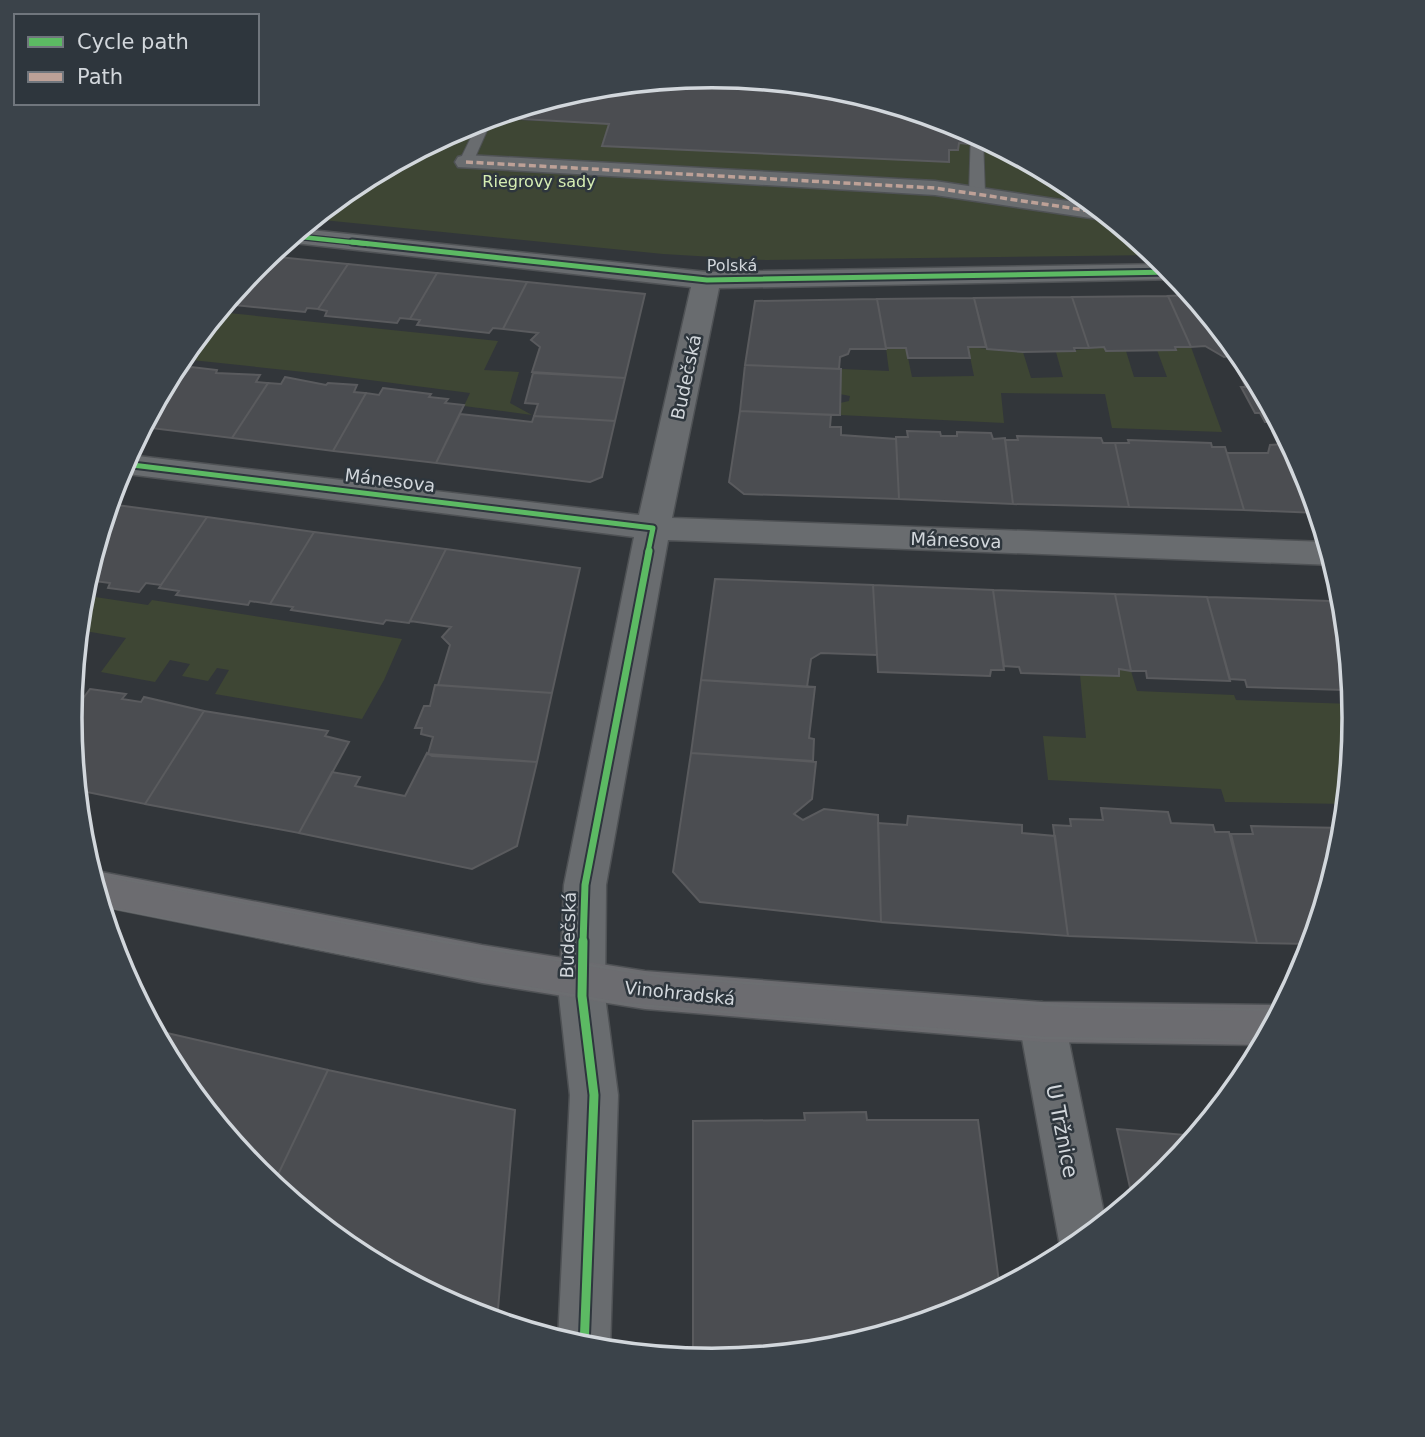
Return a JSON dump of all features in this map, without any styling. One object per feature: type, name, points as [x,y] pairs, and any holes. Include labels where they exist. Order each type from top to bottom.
[{"type":"main road","name":"Vinohradská","points":[[106,890],[482,964],[666,993],[1042,1021],[1263,1025]]},
{"type":"street","points":[[466,162],[935,188],[1085,210]]},
{"type":"street","name":"Polská","points":[[306,237],[707,280],[1157,272]]},
{"type":"street","name":"Budečská","points":[[584,1336],[594,1095],[582,981],[585,886],[653,528],[707,280]]},
{"type":"street","name":"Mánesova","points":[[135,465],[653,528],[1321,554]]},
{"type":"street","name":"U Tržnice","points":[[1042,1021],[1082,1229]]},
{"type":"lane","points":[[466,162],[480,133]]},
{"type":"lane","points":[[976,146],[977,194]]},
{"type":"green space","name":"Riegrovy sady","points":[[517,120],[609,124],[602,146],[949,162],[949,150],[958,150],[959,143],[968,142],[1063,194],[1139,255],[766,260],[663,254],[326,220],[362,194],[434,153]]},
{"type":"green space","points":[[230,313],[498,341],[484,370],[519,372],[510,403],[532,415],[464,406],[470,393],[194,360]]},
{"type":"green space","points":[[968,347],[1023,352],[1031,378],[1063,377],[1056,352],[1104,347],[1107,351],[1126,351],[1134,377],[1167,377],[1157,350],[1191,347],[1222,432],[1112,428],[1105,394],[1001,393],[1004,423],[840,415],[840,403],[849,401],[850,396],[840,394],[841,369],[889,371],[886,348],[906,348],[912,377],[974,376]]},
{"type":"green space","points":[[94,597],[148,605],[152,600],[402,639],[384,680],[362,719],[215,694],[229,670],[217,668],[208,681],[182,676],[190,664],[170,660],[155,682],[101,672],[126,638],[89,632]]},
{"type":"green space","points":[[1119,669],[1131,671],[1137,691],[1234,695],[1236,700],[1342,704],[1337,804],[1225,802],[1221,789],[1048,780],[1043,736],[1086,738],[1080,675],[1118,676]]},
{"type":"building","points":[[712,88],[754,90],[835,100],[876,110],[954,136],[968,144],[959,143],[958,150],[949,150],[949,162],[602,146],[609,124],[520,119],[590,100],[630,94]]},
{"type":"building","points":[[284,258],[348,264],[318,309],[307,308],[305,312],[237,305]]},
{"type":"building","points":[[348,264],[437,273],[410,319],[400,318],[397,323],[325,316],[327,311],[318,309]]},
{"type":"building","points":[[437,273],[527,282],[503,329],[493,328],[489,333],[417,325],[420,320],[410,319]]},
{"type":"building","points":[[527,282],[645,294],[625,378],[532,372],[540,347],[531,340],[538,333],[503,329]]},
{"type":"building","points":[[1168,296],[1179,296],[1228,356],[1224,357],[1205,346],[1191,347]]},
{"type":"building","points":[[1168,296],[1191,347],[1175,347],[1176,350],[1106,351],[1104,347],[1089,348],[1072,297]]},
{"type":"building","points":[[1072,297],[1089,348],[1074,348],[1075,351],[1023,352],[987,349],[974,298]]},
{"type":"building","points":[[974,298],[986,347],[968,347],[970,358],[908,358],[906,348],[886,348],[877,299]]},
{"type":"building","points":[[877,299],[886,349],[850,349],[848,354],[840,357],[839,369],[745,365],[755,301]]},
{"type":"building","points":[[745,365],[841,369],[840,415],[740,411]]},
{"type":"building","points":[[191,367],[217,370],[216,373],[260,375],[256,382],[268,383],[232,438],[153,428]]},
{"type":"building","points":[[533,373],[625,378],[615,421],[534,416],[538,404],[525,403]]},
{"type":"building","points":[[1240,375],[1268,422],[1265,422],[1260,413],[1255,413],[1241,387],[1246,387]]},
{"type":"building","points":[[285,377],[326,385],[357,385],[354,392],[366,393],[333,451],[232,438],[268,383],[281,384]]},
{"type":"building","points":[[383,388],[431,394],[429,397],[448,399],[445,403],[464,405],[436,463],[333,451],[366,393],[379,395]]},
{"type":"building","points":[[740,411],[831,415],[830,427],[841,427],[841,435],[896,439],[899,499],[744,494],[729,482]]},
{"type":"building","points":[[460,414],[532,422],[534,416],[615,421],[602,477],[590,482],[436,463]]},
{"type":"building","points":[[907,431],[940,432],[941,436],[957,436],[957,432],[991,433],[993,439],[1005,438],[1013,504],[899,499],[896,437],[908,437]]},
{"type":"building","points":[[1017,436],[1101,438],[1103,443],[1115,443],[1129,507],[1013,504],[1005,440],[1018,440]]},
{"type":"building","points":[[1128,440],[1211,443],[1212,447],[1225,447],[1244,510],[1129,507],[1115,443],[1129,443]]},
{"type":"building","points":[[1280,444],[1308,513],[1244,510],[1227,453],[1268,453],[1270,445]]},
{"type":"building","points":[[120,505],[207,517],[161,585],[146,583],[139,592],[108,588],[110,583],[98,581]]},
{"type":"building","points":[[207,517],[314,532],[270,604],[250,601],[248,605],[176,595],[179,591],[159,588]]},
{"type":"building","points":[[314,532],[446,549],[409,623],[386,620],[383,624],[291,610],[293,607],[270,604]]},
{"type":"building","points":[[446,549],[580,568],[552,693],[438,685],[450,645],[442,637],[451,627],[410,621]]},
{"type":"building","points":[[715,579],[873,585],[877,655],[821,653],[811,659],[807,687],[701,680]]},
{"type":"building","points":[[873,585],[993,590],[1004,670],[991,670],[990,676],[878,672]]},
{"type":"building","points":[[993,590],[1115,594],[1131,671],[1119,669],[1119,676],[1021,673],[1019,667],[1004,666]]},
{"type":"building","points":[[1115,594],[1207,597],[1230,681],[1147,678],[1146,671],[1131,671]]},
{"type":"building","points":[[1207,597],[1330,601],[1337,636],[1342,690],[1247,687],[1245,680],[1230,679]]},
{"type":"building","points":[[701,680],[815,687],[809,738],[814,739],[813,761],[691,753]]},
{"type":"building","points":[[435,685],[552,693],[537,762],[428,754],[433,737],[421,734],[422,728],[415,728],[424,706],[430,706]]},
{"type":"building","points":[[90,689],[126,694],[122,699],[141,702],[144,697],[204,711],[145,804],[87,792],[83,698]]},
{"type":"building","points":[[204,711],[328,731],[325,736],[349,742],[299,833],[145,804]]},
{"type":"building","points":[[427,753],[432,756],[537,762],[517,846],[472,869],[299,833],[332,772],[360,777],[355,786],[405,796]]},
{"type":"building","points":[[691,753],[816,762],[812,799],[794,814],[803,820],[824,809],[878,815],[881,922],[700,902],[673,872]]},
{"type":"building","points":[[1101,808],[1168,812],[1171,823],[1213,825],[1215,832],[1229,832],[1257,943],[1068,936],[1053,825],[1071,826],[1070,819],[1103,820]]},
{"type":"building","points":[[908,816],[1022,825],[1022,833],[1055,836],[1068,936],[881,922],[878,823],[907,825]]},
{"type":"building","points":[[1251,826],[1333,828],[1321,882],[1301,944],[1257,943],[1231,834],[1253,834]]},
{"type":"building","points":[[166,1033],[328,1070],[278,1174],[212,1102]]},
{"type":"building","points":[[328,1070],[515,1110],[498,1311],[434,1284],[362,1243],[329,1219],[278,1174]]},
{"type":"building","points":[[866,1112],[867,1120],[978,1120],[999,1280],[954,1301],[915,1315],[835,1337],[754,1347],[693,1348],[693,1121],[805,1120],[804,1113]]},
{"type":"building","points":[[1117,1129],[1185,1135],[1158,1164],[1130,1190]]},
{"type":"tram line","points":[[102,875],[447,943]]},
{"type":"tram line","points":[[112,908],[288,943]]},
{"type":"tram line","points":[[279,941],[436,972],[625,1004],[1045,1038],[1254,1041]]},
{"type":"tram line","points":[[438,941],[664,977],[1078,1007],[1271,1010]]},
{"type":"marked path","points":[[466,162],[935,188],[1085,210]]},
{"type":"cycle path","points":[[306,237],[707,280],[1157,272]]},
{"type":"cycle path","points":[[135,465],[653,528],[585,885],[582,996],[594,1095],[584,1336]]}]
